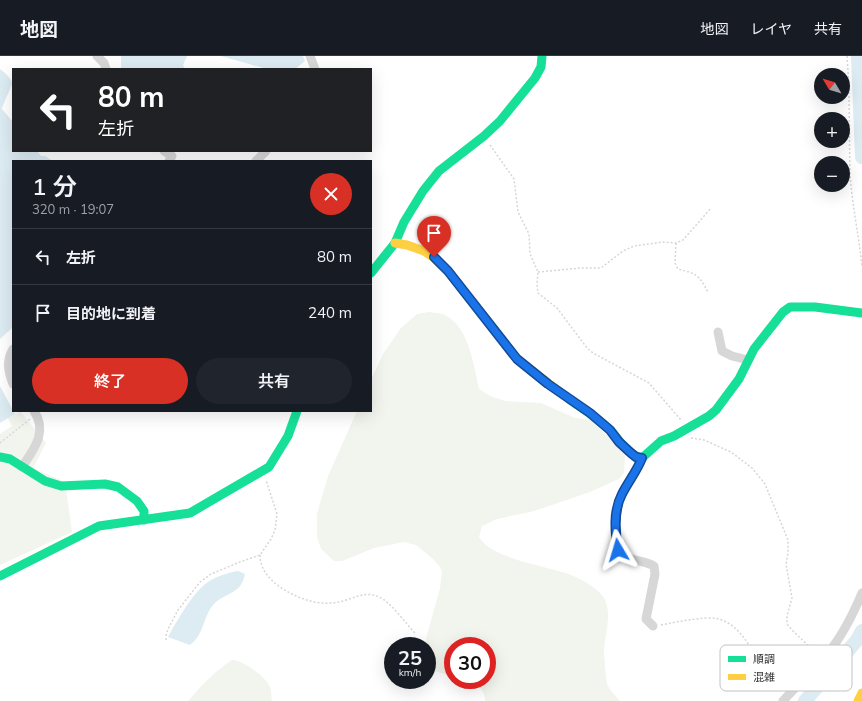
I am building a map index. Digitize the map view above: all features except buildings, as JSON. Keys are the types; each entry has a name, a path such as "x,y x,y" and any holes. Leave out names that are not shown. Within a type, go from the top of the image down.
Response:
{"street":[{"path":"97,56 104,63 106,68"},
{"path":"310,56 315,68"},
{"path":"372,272 395,243 404,222 423,191 439,171 484,136 500,121 535,78 541,68 542,56"},
{"path":"257,160 265,152"},
{"path":"395,243 407,245 424,251 434,257 448,271 517,359 548,384 590,413 610,430 619,442 631,453 636,457 642,458"},
{"path":"653,626 646,619 656,574 654,566 623,555 618,550 615,524 617,507 621,495 639,466 642,458 660,442 668,437 674,436 709,416 716,410 739,379 754,349 783,312 790,307 815,307 862,312"},
{"path":"718,332 722,351 732,356 748,360"},
{"path":"12,351 8,366 12,380"},
{"path":"22,467 36,445 38,438 39,424 35,412"},
{"path":"0,576 100,526 190,513 269,467 288,436 297,412"},
{"path":"0,457 10,459 45,481 61,486 105,484 118,488 137,501 144,511 144,520"},
{"path":"833,645 846,628 862,593"},
{"path":"858,701 862,693"}],"path":[{"path":"847,56 850,117 850,173 862,267"},
{"path":"484,136 514,179 518,212 529,234 530,254 538,272 538,293 557,308 587,348 593,353 650,383 687,428"},
{"path":"538,272 581,268 601,268 623,251 634,246 658,242 676,243 683,240 711,208"},
{"path":"676,243 676,263 678,270 700,278 708,292"},
{"path":"0,443 35,412"},
{"path":"689,438 704,440 731,452 752,468 765,484 788,540 786,564 792,598 787,616 788,624 792,630 808,645"},
{"path":"166,640 168,629 178,610 200,582 211,574 260,555 271,539 275,530 277,514 268,483 261,472"},
{"path":"260,555 262,566 268,577 294,596 321,603 346,600 359,595 379,597 391,605 415,633"},
{"path":"653,626 707,618 719,619 730,624 749,645"}],"shaded area":[{"path":"121,56 187,56 183,65 184,68 121,68"},
{"path":"221,56 303,56 305,61 296,68 263,68"},
{"path":"0,69 9,77 12,83 2,109 12,121 12,152 38,152 41,156 45,156 51,160 12,160 12,328 0,339"},
{"path":"429,312 447,316 461,330 465,339 472,359 479,389 490,396 505,401 541,403 575,418 591,420 625,453 624,473 619,479 590,492 534,511 497,519 482,526 479,537 485,545 495,551 518,560 579,578 599,592 607,604 608,612 604,650 607,684 620,701 485,701 484,693 481,689 496,689 496,637 444,637 444,674 436,672 436,637 426,637 440,588 442,572 440,567 433,559 416,545 404,542 374,548 342,561 334,561 321,549 317,537 317,514 328,476 357,412 372,412 372,378 383,354 401,328 417,314"},
{"path":"0,386 12,408 12,412 15,414 0,423"},
{"path":"21,412 46,443 33,468 65,482 72,532 0,565 0,434 12,426 8,418"},
{"path":"238,571 245,574 240,586 213,605 195,641 190,645 168,637 186,607 202,587 211,580"},
{"path":"232,660 253,669 263,677 270,687 272,701 188,701 208,679"}],"waterway":[{"path":"858,56 862,157"},
{"path":"852,646 862,631"},
{"path":"805,701 814,691"}],"traffic: fast":[{"path":"372,272 395,243 404,222 423,191 439,171 484,136 500,121 535,78 541,67 542,56"},
{"path":"569,399 605,426 632,454 642,458 661,441 674,436 709,416 716,410 739,379 754,349 783,312 790,307 815,307 862,313"},
{"path":"0,576 99,526 190,513 269,467 288,436 297,412"},
{"path":"0,457 10,459 45,481 61,486 105,484 118,487 137,501 144,511 144,520"}],"traffic: slow":[{"path":"395,243 407,245 424,251 433,257 448,271 517,359 569,399"},
{"path":"858,701 862,693"}],"route":[{"path":"434,257 448,271 517,359 548,384 590,413 610,430 619,442 631,453 636,457 642,458 639,466 621,495 617,507 615,524 618,550"}]}
